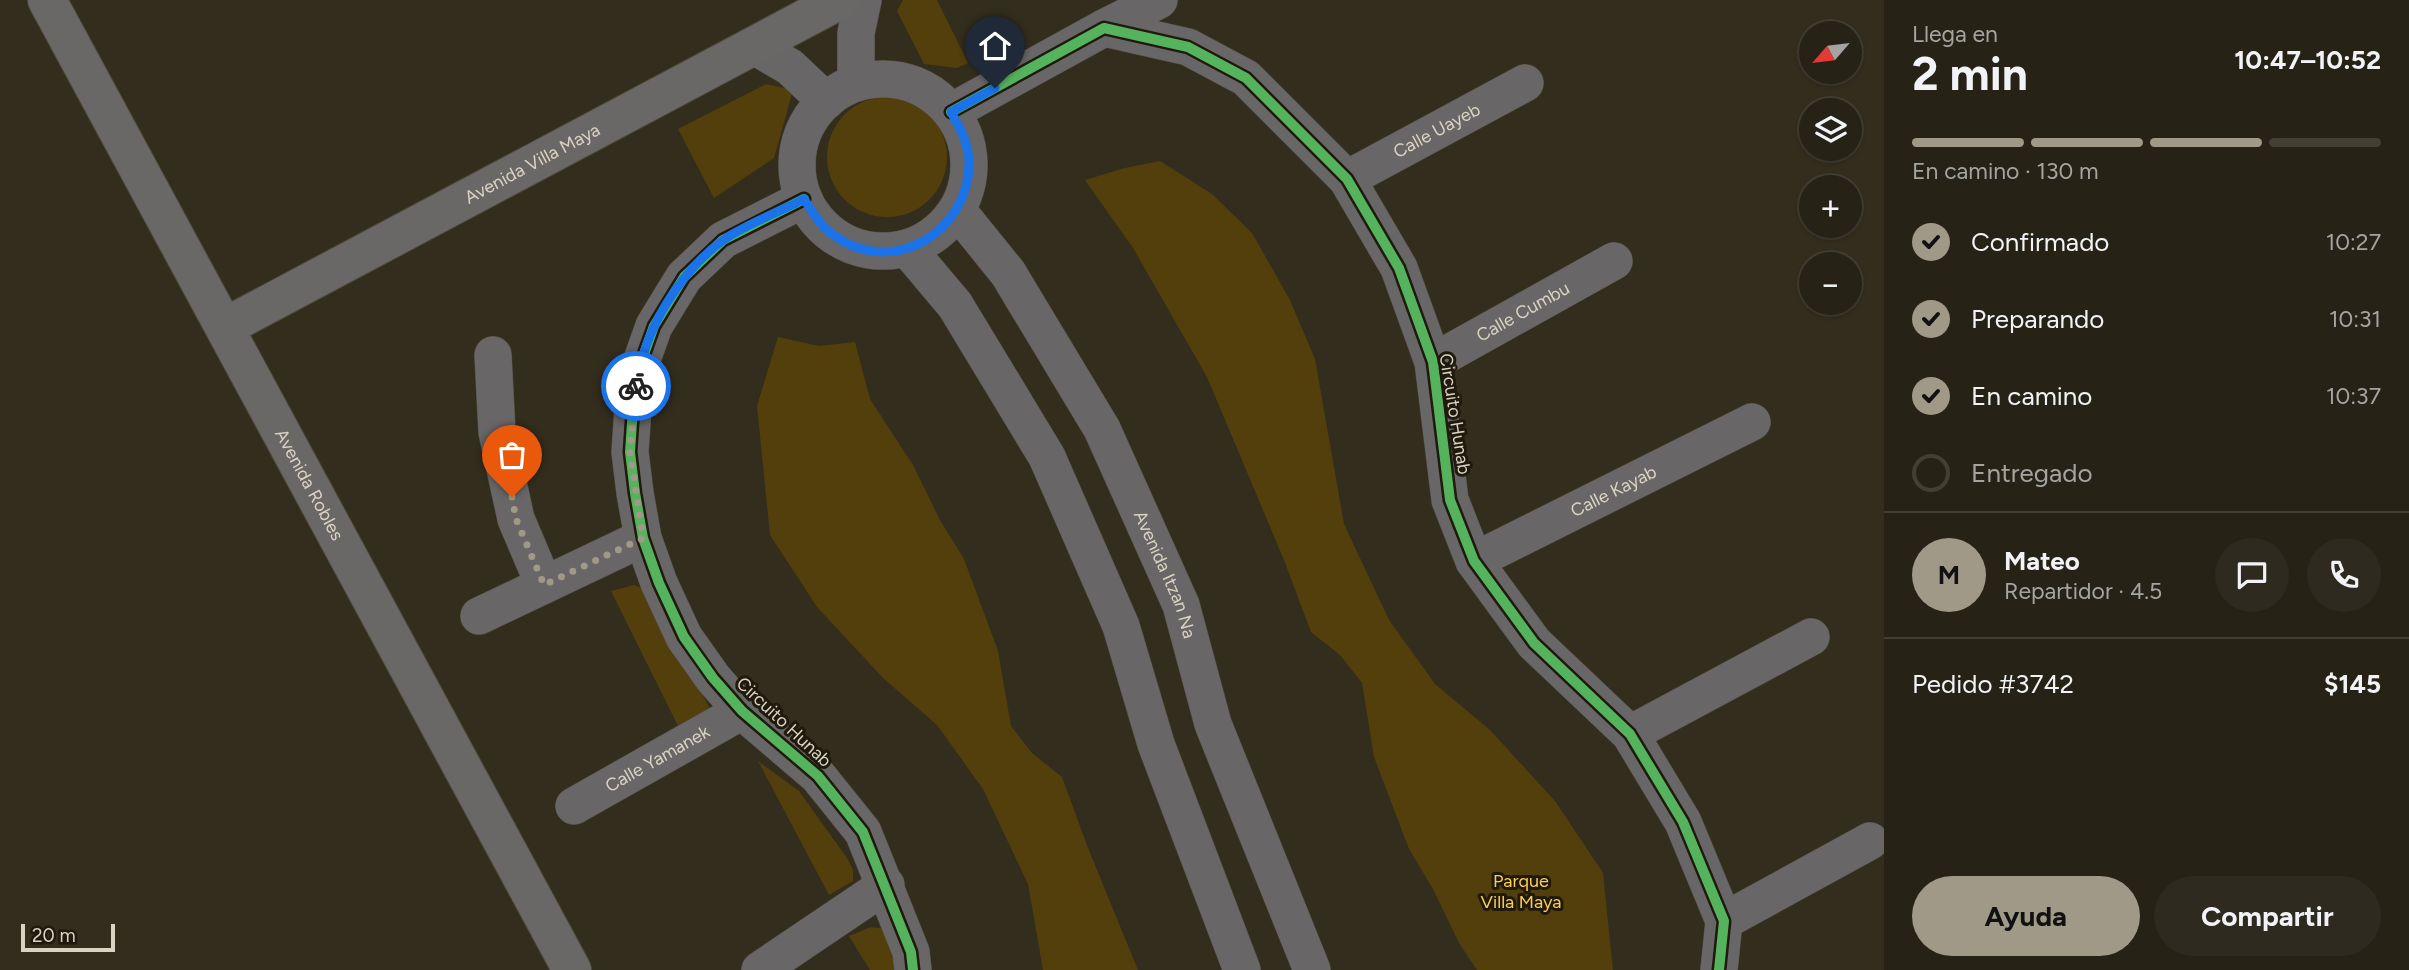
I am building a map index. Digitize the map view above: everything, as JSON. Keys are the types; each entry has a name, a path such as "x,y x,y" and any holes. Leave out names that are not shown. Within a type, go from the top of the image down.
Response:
{"main road":[{"name":"Avenida Robles","path":"47,0 572,970"},
{"name":"Avenida Villa Maya","path":"225,327 840,0"}],"street":[{"path":"841,92 863,0"},
{"path":"951,112 1159,0"},
{"name":"Circuito Hunab","path":"1104,28 1188,47 1246,78 1347,179 1399,268 1433,362 1450,500 1474,561 1534,643 1630,734 1682,822 1724,921 1719,970"},
{"path":"754,46 841,92"},
{"path":"882,78 908,82 932,94 951,112 964,135 969,160 967,186 957,210 927,240 906,248 883,252 858,248 836,237 818,221 804,199 798,174 799,147 809,122 841,92 882,78"},
{"name":"Calle Uayeb","path":"1347,179 1525,83"},
{"name":"Circuito Hunab","path":"804,199 723,240 684,277 654,326 638,371 630,452 643,538 659,583 684,637 713,678 742,711 818,776 863,832 886,885 911,953 914,970"},
{"name":"Avenida Itzan Na","path":"957,210 1008,274 1102,429 1181,605 1213,724 1312,970"},
{"path":"906,248 955,305 1047,457 1121,626 1156,744 1242,970"},
{"name":"Calle Cumbu","path":"1433,362 1614,261"},
{"path":"492,355 497,432 516,519 544,585"},
{"name":"Calle Kayab","path":"1474,561 1752,422"},
{"path":"479,616 643,538"},
{"path":"1630,734 1811,637"},
{"name":"Calle Yamanek","path":"574,806 742,711"},
{"path":"1156,744 1213,724"},
{"path":"1724,921 1870,841"},
{"path":"760,970 886,885"}],"green space":[{"path":"903,0 937,0 968,63 957,68 924,64 897,11"},
{"path":"766,84 793,90 774,158 714,198 678,129"},
{"path":"887,97 910,102 929,115 942,134 947,157 942,180 929,199 910,212 887,217 864,212 845,199 832,180 827,157 832,134 845,115 864,102"},
{"name":"Parque Villa Maya","path":"1160,161 1212,194 1252,233 1290,300 1315,359 1344,524 1389,620 1435,684 1490,730 1555,801 1603,873 1613,970 1477,970 1459,943 1433,889 1409,849 1374,757 1362,683 1340,655 1311,632 1284,560 1207,377 1133,248 1085,180"},
{"path":"778,337 819,346 855,342 870,399 913,465 940,520 964,559 998,651 1011,726 1032,753 1062,777 1138,970 1043,970 1028,884 983,789 937,725 883,678 817,607 770,535 757,406"},
{"path":"634,585 645,589 714,716 682,734 611,591"},
{"path":"758,761 799,791 847,858 853,870 853,881 829,895"},
{"path":"871,927 891,930 902,970 870,970 849,936"}],"cycle path":[{"path":"951,112 1104,28 1188,47 1246,78 1347,179 1399,268 1433,362 1450,500 1474,561 1534,643 1630,734 1683,822 1724,921 1719,970"},
{"path":"804,199 723,240 684,277 654,326 638,371 633,408 630,452 635,493 643,538 659,583 684,637 713,678 742,711 818,776 863,832 911,952 913,970"}],"way so far":[{"path":"512,497 516,519 544,585 643,538 630,452 636,386"}],"route":[{"path":"636,386 638,371 654,326 684,277 723,240 804,199 818,221 836,237 858,248 883,252 906,248 927,240 944,227 957,210 967,186 969,160 964,135 951,112 995,88"}]}
